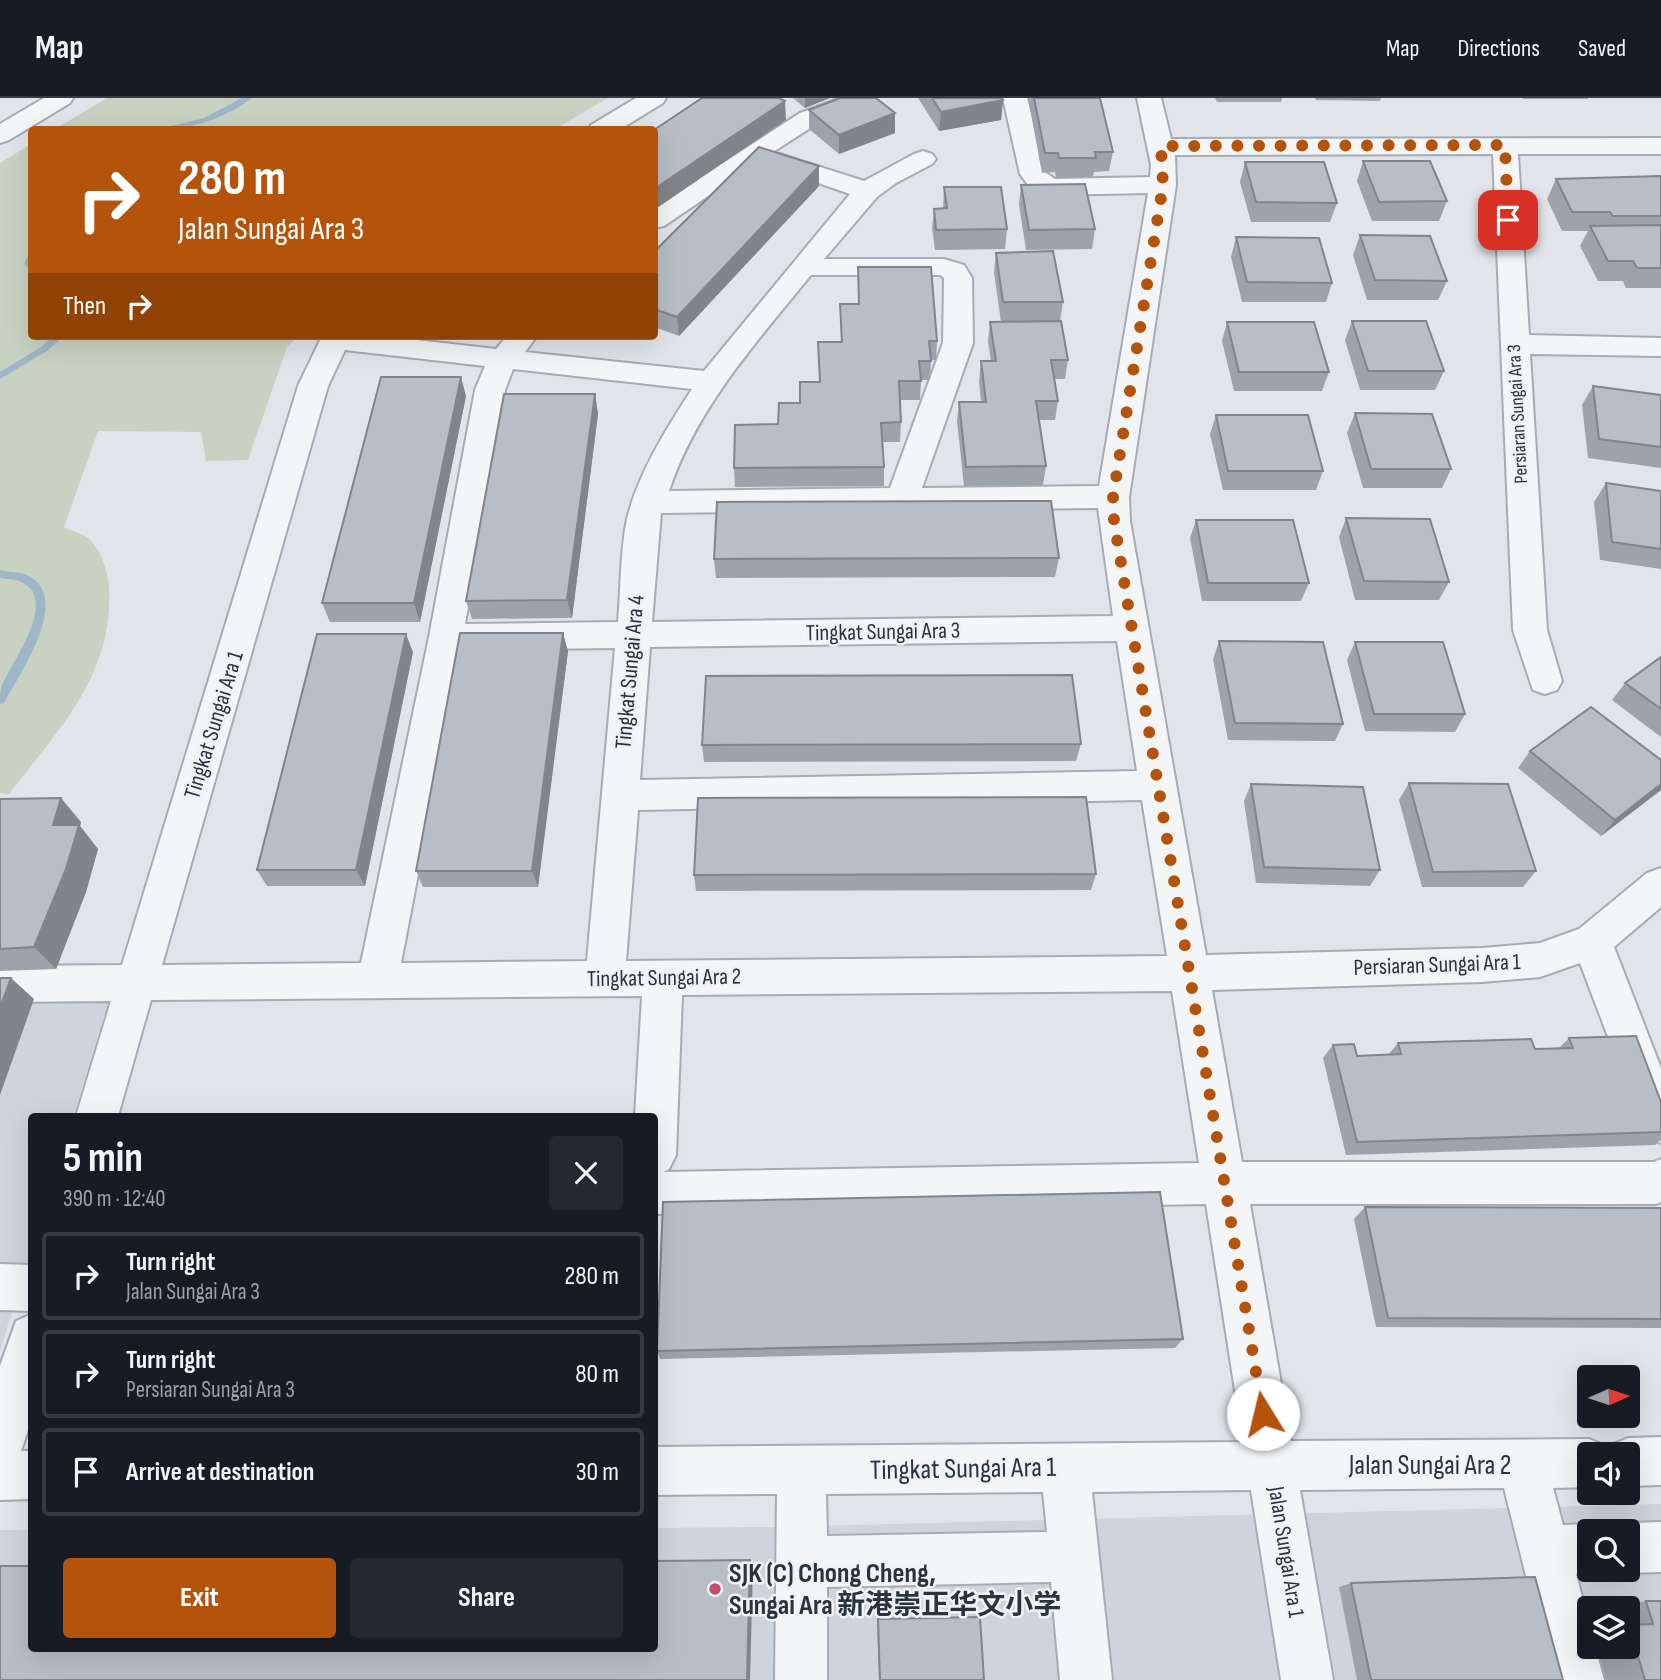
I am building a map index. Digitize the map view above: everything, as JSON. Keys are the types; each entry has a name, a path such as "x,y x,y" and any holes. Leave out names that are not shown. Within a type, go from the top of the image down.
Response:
{"street":[{"path":"0,135 61,98"},
{"path":"607,126 654,98"},
{"path":"658,217 809,118 864,98"},
{"path":"1015,98 1033,174 1040,183 1054,187 1163,185"},
{"name":"Jalan Sungai Ara 1","path":"1149,98 1161,146 1163,185 1113,497 1114,521 1307,1680"},
{"path":"786,105 809,118"},
{"name":"Persiaran Sungai Ara 3","path":"1505,145 1530,630 1545,681"},
{"path":"1161,146 1661,146"},
{"path":"753,153 867,191"},
{"name":"Tingkat Sungai Ara 4","path":"604,978 643,520 648,502 677,442 712,382 804,267 867,191 889,176 923,159"},
{"path":"804,267 944,267 954,271 958,278 958,343 902,499"},
{"name":"Tingkat Sungai Ara 1","path":"98,1113 313,386 334,340"},
{"path":"375,340 513,347 712,382"},
{"path":"1514,344 1661,347"},
{"path":"378,980 446,637 490,390 513,347"},
{"path":"648,502 1113,497"},
{"name":"Tingkat Sungai Ara 3","path":"446,637 1131,628"},
{"path":"620,795 1157,785"},
{"name":"Persiaran Sungai Ara 1","path":"1190,973 1482,965 1540,960 1592,942 1661,884"},
{"path":"1592,942 1661,1123"},
{"name":"Tingkat Sungai Ara 2","path":"0,984 1190,973"},
{"path":"656,1113 663,978"},
{"path":"658,1193 1226,1183 1656,1183 1661,1180"},
{"path":"0,1287 28,1288"},
{"path":"0,1444 28,1350"},
{"path":"1640,1462 1661,1461"},
{"name":"Jalan Sungai Ara 2","path":"1272,1465 1577,1463"},
{"name":"Tingkat Sungai Ara 1","path":"658,1471 1272,1465"},
{"path":"1524,1465 1567,1549 1578,1680"},
{"path":"1065,1467 1086,1680"},
{"path":"801,1680 802,1471"},
{"path":"0,1476 28,1475"},
{"path":"1640,1548 1661,1548"},
{"path":"801,1562 1074,1556"}],"shaded area":[{"path":"119,968 74,1113 28,1113 28,1260 0,1351 0,971"},
{"path":"1661,1504 1661,1680 0,1680 0,1530 28,1530 28,1652 658,1652 658,1528"}],"green space":[{"path":"107,98 608,98 560,126 60,126"},
{"path":"28,146 28,340 294,340 287,347 248,460 206,461 201,432 98,431 64,527 88,538 97,548 105,568 109,587 103,647 80,699 9,794 0,793 0,163"}],"building":[{"path":"702,98 779,98 785,101 658,186 658,127"},
{"path":"840,98 876,98 895,113 839,135 809,110"},
{"path":"932,98 1002,98 1003,100 941,112"},
{"path":"1034,98 1100,98 1113,152 1095,152 1096,158 1059,158 1058,153 1045,153"},
{"path":"759,147 819,166 677,317 658,310 658,248"},
{"path":"1363,161 1430,161 1447,201 1379,202"},
{"path":"1245,162 1324,162 1337,203 1256,202"},
{"path":"1661,176 1661,216 1613,216 1610,212 1572,212 1556,179"},
{"path":"1085,184 1095,229 1029,230 1021,185"},
{"path":"944,187 1001,187 1007,229 936,230 934,209 947,208"},
{"path":"1661,225 1661,268 1637,268 1633,261 1608,261 1590,226"},
{"path":"1360,235 1430,236 1447,281 1375,280"},
{"path":"1236,237 1319,238 1332,283 1247,282"},
{"path":"1053,251 1063,302 1003,302 996,253"},
{"path":"858,267 931,267 937,341 929,341 931,361 919,361 921,381 899,381 901,422 881,423 884,467 734,468 735,425 778,424 779,403 800,403 800,382 820,382 818,342 842,342 840,304 859,304"},
{"path":"1061,321 1068,360 1051,360 1058,401 1036,401 1046,466 966,467 959,402 986,402 981,361 996,361 990,322"},
{"path":"1352,321 1426,321 1444,371 1368,371"},
{"path":"1227,322 1314,322 1329,372 1239,372"},
{"path":"381,377 461,377 414,603 322,603"},
{"path":"1593,386 1661,395 1661,447 1599,439"},
{"path":"504,394 595,394 567,600 466,601"},
{"path":"1355,413 1432,414 1451,469 1371,469"},
{"path":"1216,415 1308,415 1323,471 1228,471"},
{"path":"1606,483 1661,491 1661,549 1612,542"},
{"path":"1051,501 1059,558 714,559 717,502"},
{"path":"1346,518 1430,519 1449,582 1364,581"},
{"path":"1196,520 1293,520 1309,583 1208,583"},
{"path":"460,633 563,633 532,871 416,871"},
{"path":"317,634 406,634 356,870 257,870"},
{"path":"1219,641 1323,642 1343,724 1235,723"},
{"path":"1355,642 1443,642 1465,714 1374,714"},
{"path":"1661,657 1661,709 1625,683"},
{"path":"1072,675 1081,744 702,745 706,676"},
{"path":"1591,707 1661,760 1661,784 1615,820 1530,751"},
{"path":"1409,783 1508,784 1536,871 1433,872"},
{"path":"1251,784 1363,787 1380,870 1264,867"},
{"path":"1086,797 1096,874 694,875 698,798"},
{"path":"61,798 53,825 79,825 66,869 34,947 0,949 0,799"},
{"path":"0,978 11,978 0,1008"},
{"path":"1636,1036 1661,1102 1661,1132 1357,1142 1333,1045 1354,1044 1357,1056 1401,1054 1398,1043 1531,1039 1535,1049 1573,1048 1569,1038"},
{"path":"1160,1192 1183,1339 658,1351 663,1202"},
{"path":"1365,1207 1661,1208 1661,1319 1388,1318"},
{"name":"SJK (C) Chong Cheng, Sungai Ara 新港崇正华文小学","path":"750,1560 747,1680 0,1680 0,1566 28,1566 28,1652 658,1652 658,1561"},
{"path":"1535,1577 1563,1680 1371,1680 1351,1583"},
{"path":"1646,1601 1661,1601 1661,1680 1645,1680 1639,1659 1640,1625 1653,1624"},
{"path":"980,1617 984,1680 880,1680 878,1619"}],"waterway":[{"path":"177,126 206,120 248,98"},
{"path":"0,376 54,340"},
{"path":"0,574 25,578 38,589 41,605 38,624 30,644 0,700"}],"place":[{"name":"SJK (C) Chong Cheng, Sungai Ara 新港崇正华文小学","path":"715,1589"}],"route":[{"path":"1263,1414 1114,521 1113,497 1163,185 1161,146 1505,145 1508,220"}]}
